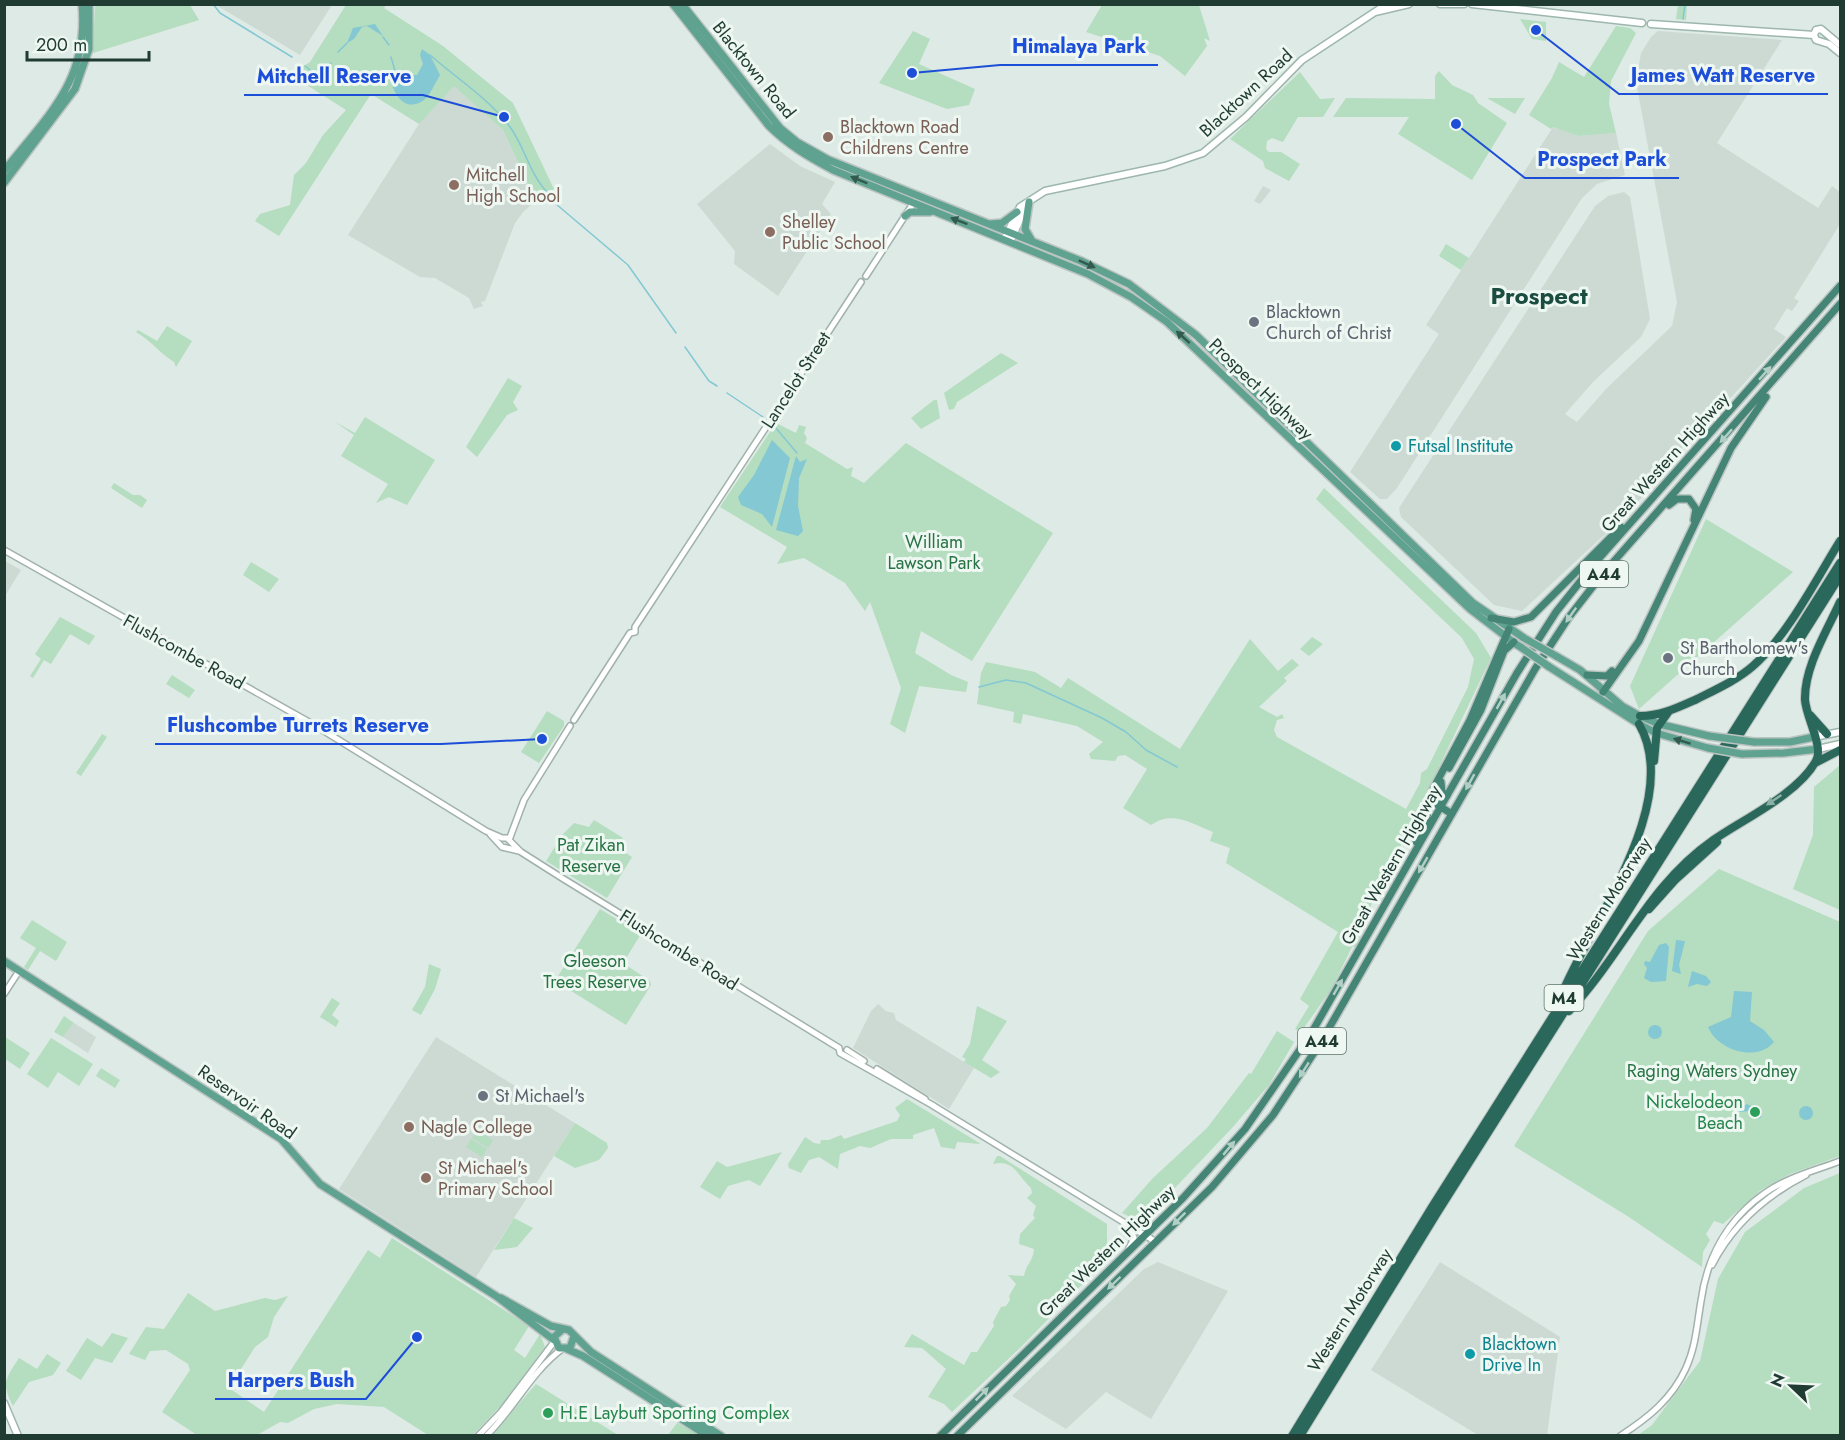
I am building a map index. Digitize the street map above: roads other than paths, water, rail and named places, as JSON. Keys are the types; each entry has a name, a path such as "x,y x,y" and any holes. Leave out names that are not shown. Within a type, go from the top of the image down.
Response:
{"highway":[{"name":"Great Western Highway","path":"940,1436 1217,1163 1272,1093 1312,1032 1517,673 1551,619 1595,563 1840,286"},
{"name":"Great Western Highway","path":"957,1436 1156,1242 1244,1151 1296,1082 1554,639 1584,596 1793,361 1840,304"},
{"path":"1603,692 1642,635 1740,431 1793,361"},
{"path":"1675,474 1677,481 1687,479"},
{"path":"1491,618 1514,622 1536,613 1656,494"},
{"path":"1587,675 1607,676 1634,645 1694,519 1695,505 1689,499 1677,499 1637,536"},
{"path":"1777,640 1779,629 1840,535"},
{"path":"1653,766 1639,720 1669,711 1732,681 1761,659 1777,640 1840,541"},
{"name":"Western Motorway","path":"1292,1436 1556,1012 1840,563"},
{"name":"Western Motorway","path":"1300,1436 1557,1023 1840,576"},
{"path":"1815,764 1818,748 1805,698 1808,681 1821,644 1840,602"},
{"path":"1396,885 1426,821 1429,801 1480,699 1507,632"},
{"path":"1439,810 1435,794 1481,710 1504,651 1516,644"},
{"path":"1556,1012 1571,972 1626,866 1649,797 1656,733 1659,724 1669,711"},
{"path":"1808,711 1827,734"},
{"path":"1557,1023 1583,996 1669,878 1700,850 1781,796 1815,764 1840,750"},
{"path":"1441,782 1442,792 1448,796"},
{"path":"1429,801 1451,817"}],"main road":[{"path":"4,171 72,80 83,40 82,4"},
{"path":"4,183 75,89 89,49 89,4"},
{"name":"Prospect Highway","path":"673,4 769,126 784,141 833,170 936,212 1009,237 1131,297 1167,322 1470,609 1507,632 1524,638 1587,675 1603,692 1656,733 1708,748 1742,754 1784,753 1840,744"},
{"name":"Blacktown Road","path":"682,4 790,138 829,160 987,224 1009,237 1017,213 1045,191 1172,164 1203,153 1246,117 1302,60 1387,4"},
{"name":"Blacktown Road","path":"1375,12 1409,4"},
{"path":"1440,4 1464,4"},
{"path":"1472,4 1642,22 1648,19 1652,24 1814,35"},
{"path":"1814,35 1819,29 1824,38 1839,49"},
{"path":"1814,35 1816,40 1824,38"},
{"path":"1009,237 1027,203"},
{"path":"1027,203 1025,229 1032,242"},
{"path":"905,216 914,212 936,212"},
{"path":"987,224 1002,223 1017,213"},
{"name":"Prospect Highway","path":"1009,237 1032,242 1129,284 1186,326 1449,581 1507,632 1516,644 1548,666 1639,720 1709,736 1754,742 1790,742 1840,732"},
{"name":"Reservoir Road","path":"4,962 281,1139 320,1184 496,1296 551,1326 563,1329"},
{"name":"Reservoir Road","path":"496,1296 554,1341"},
{"path":"708,1436 583,1356 564,1349 554,1341 556,1334 563,1329 569,1330 591,1352 721,1436"},
{"path":"564,1349 572,1346 574,1336"},
{"path":"4,1403 18,1436"}],"street":[{"path":"905,216 918,195"},
{"name":"Lancelot Street","path":"506,839 516,822 524,800 570,726 569,720 574,720 630,633 629,628 635,627 861,282 861,277 866,276 905,216"},
{"name":"Flushcombe Road","path":"4,550 316,726 486,831 506,839 520,852 839,1048 839,1052 846,1052 1129,1226"},
{"name":"Flushcombe Road","path":"486,831 502,846 520,852"},
{"path":"502,846 506,839"},
{"path":"4,994 19,971"},
{"path":"1620,1436 1654,1412 1682,1377 1695,1343 1709,1263 1719,1244 1747,1208 1780,1184 1840,1161"},
{"path":"1129,1226 1156,1242"},
{"path":"1127,1252 1134,1238 1129,1226"},
{"path":"478,1436 506,1405 554,1341"},
{"path":"486,1436 507,1413 542,1365 564,1349"}],"water":[{"path":"375,24 383,36 367,26 362,27 354,39 347,43 353,28"},
{"path":"422,49 430,55 440,75 424,100 418,104 406,104 398,97 391,80 396,74 417,75 423,64 420,55"},
{"path":"772,440 790,458 772,527 762,514 741,505 738,497 754,475"},
{"path":"796,456 800,462 807,459 799,478 798,506 803,531 798,536 776,530"},
{"path":"1676,940 1685,941 1679,965 1681,974 1672,971"},
{"path":"1666,943 1669,947 1666,981 1651,982 1644,978 1647,968 1645,961 1650,962 1659,945"},
{"path":"1692,971 1706,976 1711,982 1707,986 1697,984 1688,987"},
{"path":"1734,991 1752,992 1750,1021 1764,1030 1774,1042 1767,1048 1758,1052 1738,1051 1720,1042 1708,1027 1731,1017"},
{"path":"1655,1025 1660,1027 1662,1032 1660,1037 1655,1039 1650,1037 1648,1032 1650,1027"},
{"name":"Nickelodeon Beach","path":"1747,1104 1760,1111 1761,1118 1755,1119 1749,1111 1740,1112 1740,1108"},
{"path":"1806,1106 1811,1108 1813,1113 1811,1118 1806,1120 1801,1118 1799,1113 1801,1108"}],"waterway":[{"path":"213,4 220,13 292,57"},
{"path":"1683,19 1685,4"},
{"path":"383,37 389,45"},
{"path":"338,52 347,43"},
{"path":"430,55 480,95 507,123 518,139 535,176 547,192"},
{"path":"391,57 396,74"},
{"path":"305,66 314,73 320,72 331,63"},
{"path":"556,204 628,265 676,333"},
{"path":"685,347 709,381 717,386"},
{"path":"727,393 763,417"},
{"path":"775,427 797,453"},
{"path":"979,687 1006,680 1026,683 1102,718 1126,732 1146,750 1177,767"}],"place":[{"name":"James Watt Reserve","path":"1536,30"},
{"name":"Himalaya Park","path":"912,73"},
{"name":"Mitchell Reserve","path":"504,117"},
{"name":"Prospect Park","path":"1456,124"},
{"name":"Blacktown Road Childrens Centre","path":"828,137"},
{"name":"Mitchell High School","path":"454,185"},
{"name":"Shelley Public School","path":"770,232"},
{"name":"Blacktown Church of Christ","path":"1254,322"},
{"name":"Futsal Institute","path":"1396,446"},
{"name":"St Bartholomew's Church","path":"1668,658"},
{"name":"Flushcombe Turrets Reserve","path":"542,739"},
{"name":"St Michael's","path":"483,1096"},
{"name":"Nickelodeon Beach","path":"1755,1112"},
{"name":"Nagle College","path":"409,1127"},
{"name":"St Michael's Primary School","path":"426,1178"},
{"name":"Harpers Bush","path":"417,1337"},
{"name":"Blacktown Drive In","path":"1470,1354"},
{"name":"H.E Laybutt Sporting Complex","path":"548,1413"}],"district":[{"name":"Prospect","path":"1539,296"}],"park label":[{"name":"William Lawson Park","path":"934,552"},
{"name":"Pat Zikan Reserve","path":"591,855"},
{"name":"Gleeson Trees Reserve","path":"595,971"},
{"name":"Raging Waters Sydney","path":"1712,1071"}]}
